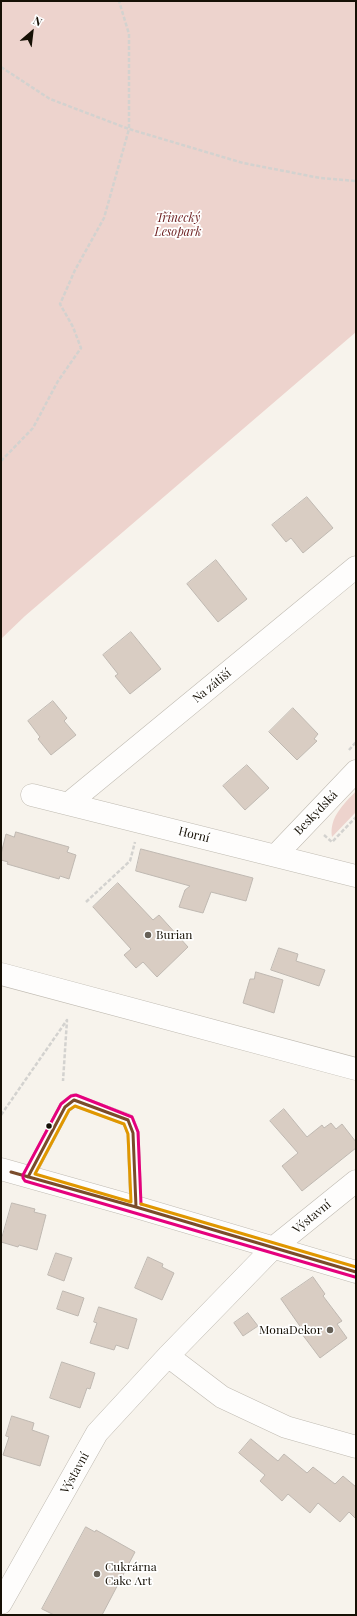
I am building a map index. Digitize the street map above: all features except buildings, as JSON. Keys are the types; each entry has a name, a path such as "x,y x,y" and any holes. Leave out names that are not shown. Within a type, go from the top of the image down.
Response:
{"street":[{"name":"Na zátiší","path":"68,804 356,567"},
{"name":"Beskydská","path":"276,855 356,771"},
{"name":"Horní","path":"32,795 356,876"},
{"path":"1,974 356,1069"},
{"path":"1,1169 356,1272"},
{"name":"Výstavní","path":"1,1603 97,1433 168,1356 273,1248 356,1182"},
{"path":"168,1356 222,1397 286,1427 356,1447"}],"lane":[{"path":"28,1177 65,1107 74,1100 128,1120 133,1133 136,1207"}],"path":[{"path":"1,461 33,428 58,381 82,348 73,327 60,304 75,270 104,218 129,129 129,34 119,1"},
{"path":"1,67 50,99 129,129 243,163 320,178 356,181"},
{"path":"332,842 356,817"},
{"path":"86,902 130,861 141,822"},
{"path":"1,1115 67,1020 63,1081"}],"green space":[{"name":"Třinecký Lesopark","path":"1,1 356,1 356,332 25,616 1,639"},
{"path":"356,791 356,812 332,837 333,823 338,811"}],"transit line":[{"path":"141,1204 138,1132 132,1117 76,1095 71,1096 61,1104 23,1175 25,1181 355,1277"},
{"path":"28,1177 65,1107 74,1100 128,1120 133,1133 136,1207"},
{"path":"75,1106 124,1124 128,1134 131,1202 35,1174 69,1110 75,1106"},
{"path":"11,1172 356,1272"},
{"path":"141,1204 356,1267"}],"place":[{"name":"Burian","path":"148,935"},
{"name":"MonaDekor","path":"330,1330"},
{"name":"Cukrárna Cake Art","path":"97,1574"}]}
